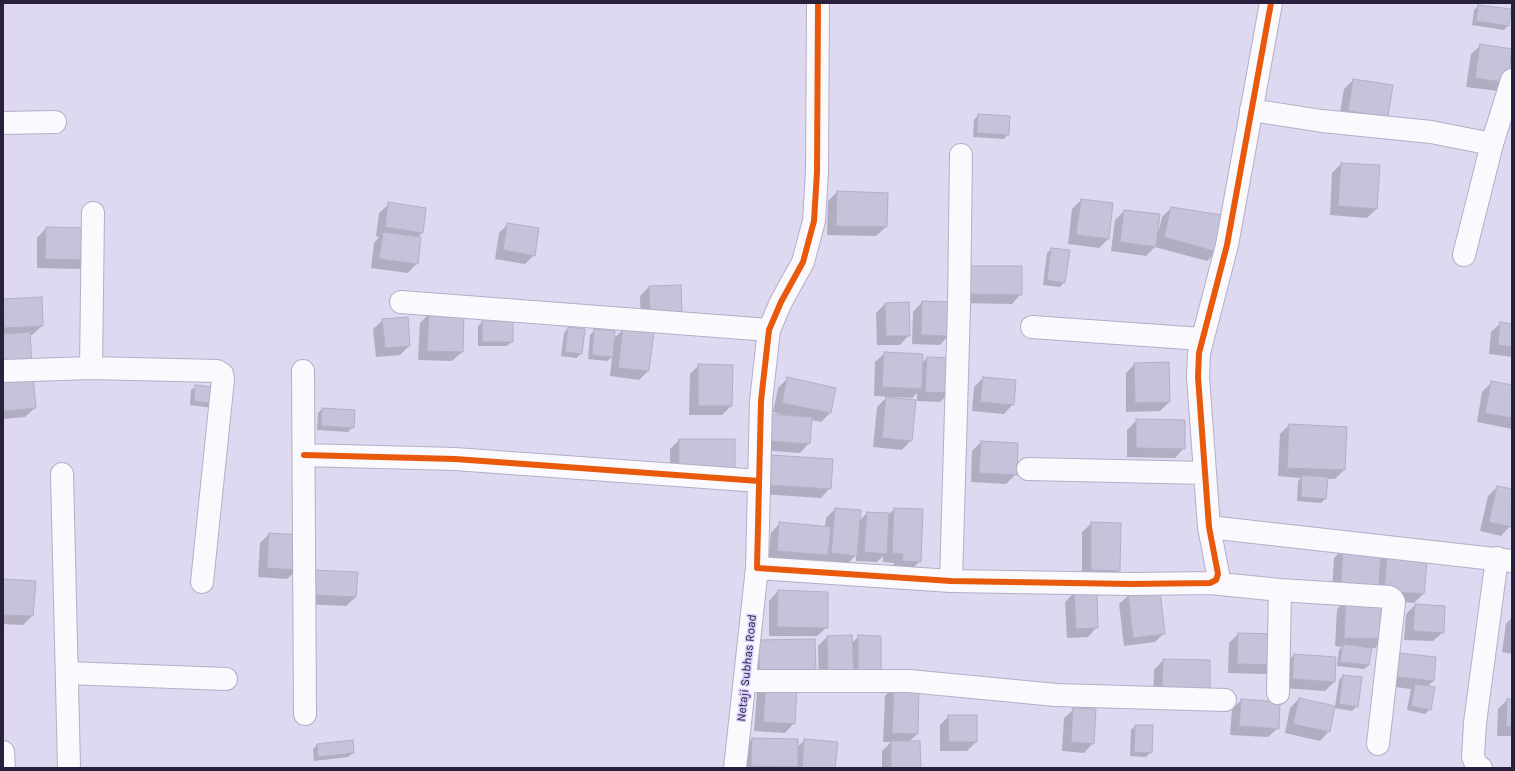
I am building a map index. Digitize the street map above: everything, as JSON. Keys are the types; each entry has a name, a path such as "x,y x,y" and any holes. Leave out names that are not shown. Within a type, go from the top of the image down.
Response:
{"street":[{"name":"Netaji Subhas Road","path":"735,768 746,681 757,568 761,401 769,330 781,302 803,262 814,220 817,172 818,3"},
{"path":"1210,583 1216,580 1218,574 1209,527 1198,377 1199,353 1227,245 1250,110 1271,3"},
{"path":"1464,255 1492,144 1512,80"},
{"path":"1250,110 1322,121 1431,132 1492,144"},
{"path":"3,123 55,122"},
{"path":"951,581 959,307 961,155"},
{"path":"92,368 93,213"},
{"path":"401,302 769,330"},
{"path":"1032,327 1202,338"},
{"path":"3,370 92,368 216,371 222,374 223,379 202,582"},
{"path":"303,371 305,714"},
{"path":"304,455 455,459 759,481"},
{"path":"1028,469 1205,473"},
{"path":"62,474 69,768"},
{"path":"1209,527 1508,557 1475,723 1473,758 1477,766 1481,768"},
{"path":"757,568 951,581 1131,584 1210,583 1280,590 1389,597 1394,602 1378,744"},
{"path":"1278,693 1280,590"},
{"path":"67,673 226,679"},
{"path":"746,681 909,681 1056,695 1225,700"},
{"path":"3,752 4,768"}],"building":[{"path":"1478,5 1511,9 1509,26 1476,21"},
{"path":"1480,44 1512,49 1508,83 1475,78"},
{"path":"1353,79 1393,85 1388,117 1348,111"},
{"path":"978,114 1010,116 1009,135 977,133"},
{"path":"1341,163 1380,165 1377,209 1338,206"},
{"path":"837,191 888,193 887,227 836,226"},
{"path":"1081,199 1113,203 1109,239 1076,235"},
{"path":"388,202 426,208 423,233 385,227"},
{"path":"1171,207 1222,215 1217,252 1164,237"},
{"path":"1124,210 1160,214 1156,247 1120,242"},
{"path":"507,223 539,228 535,256 503,250"},
{"path":"46,227 89,228 89,260 45,259"},
{"path":"383,232 421,237 418,264 379,259"},
{"path":"1051,248 1070,250 1065,283 1047,280"},
{"path":"968,266 1022,266 1022,295 968,294"},
{"path":"681,285 682,312 650,313 649,286"},
{"path":"42,297 43,326 4,328 3,299"},
{"path":"922,301 950,302 950,336 921,335"},
{"path":"909,302 910,336 886,336 885,303"},
{"path":"429,313 464,315 463,352 427,351"},
{"path":"408,317 410,346 385,348 382,319"},
{"path":"482,321 513,321 513,342 482,342"},
{"path":"1500,322 1512,324 1512,347 1498,345"},
{"path":"568,327 585,329 582,354 565,352"},
{"path":"623,328 654,332 649,371 618,368"},
{"path":"594,329 615,331 613,357 592,355"},
{"path":"30,332 32,365 3,367 3,334"},
{"path":"884,352 923,354 922,389 882,387"},
{"path":"927,357 952,358 950,393 925,392"},
{"path":"1169,362 1170,402 1135,403 1134,363"},
{"path":"698,364 733,365 732,406 698,406"},
{"path":"33,375 36,408 3,411 3,377"},
{"path":"787,377 836,388 831,413 782,403"},
{"path":"983,377 1016,380 1014,405 980,402"},
{"path":"1491,381 1512,385 1512,418 1485,413"},
{"path":"195,385 220,388 218,404 194,401"},
{"path":"886,397 916,400 912,441 882,438"},
{"path":"322,408 355,410 354,428 321,426"},
{"path":"770,414 812,417 810,444 768,441"},
{"path":"1136,419 1185,420 1185,449 1136,448"},
{"path":"1289,424 1347,427 1345,470 1287,468"},
{"path":"679,439 735,439 735,469 679,468"},
{"path":"981,441 1018,443 1017,475 979,473"},
{"path":"771,455 833,459 831,489 769,485"},
{"path":"1302,475 1328,477 1326,499 1301,497"},
{"path":"1497,486 1512,489 1511,527 1489,522"},
{"path":"835,508 861,510 857,556 831,553"},
{"path":"894,508 923,509 921,562 902,561 903,554 892,553"},
{"path":"867,512 889,513 887,554 864,552"},
{"path":"779,522 831,527 828,555 777,551"},
{"path":"1091,522 1121,523 1120,571 1091,570"},
{"path":"269,533 300,535 298,570 267,568"},
{"path":"1343,548 1381,551 1379,585 1341,583"},
{"path":"1388,548 1428,552 1424,594 1384,591"},
{"path":"311,570 358,572 356,597 311,595"},
{"path":"3,579 36,581 33,616 3,615"},
{"path":"778,590 828,592 828,628 777,627"},
{"path":"1097,591 1098,628 1076,629 1074,592"},
{"path":"1160,591 1165,634 1133,638 1128,594"},
{"path":"1346,599 1387,601 1385,639 1344,638"},
{"path":"1415,604 1445,606 1444,633 1413,631"},
{"path":"1238,633 1277,634 1276,665 1237,664"},
{"path":"852,635 854,676 828,676 827,636"},
{"path":"858,635 881,636 881,678 858,677"},
{"path":"815,639 816,672 760,674 758,640"},
{"path":"1343,644 1372,648 1369,665 1340,662"},
{"path":"1399,653 1436,657 1434,681 1397,677"},
{"path":"1294,654 1336,657 1335,682 1292,679"},
{"path":"1163,659 1210,660 1210,693 1162,692"},
{"path":"1343,675 1362,677 1358,707 1339,704"},
{"path":"766,683 797,685 795,724 763,722"},
{"path":"1415,684 1435,687 1431,710 1411,706"},
{"path":"894,686 919,687 918,734 892,733"},
{"path":"1299,698 1335,706 1330,732 1293,724"},
{"path":"1241,699 1280,702 1279,729 1239,726"},
{"path":"1507,699 1512,699 1512,727 1506,727"},
{"path":"1073,708 1096,709 1094,744 1071,742"},
{"path":"948,715 977,715 977,742 949,742"},
{"path":"1135,725 1153,725 1152,753 1134,752"},
{"path":"752,738 798,739 798,767 751,766"},
{"path":"804,739 838,742 835,768 802,768"},
{"path":"353,740 354,753 318,757 317,744"},
{"path":"891,741 920,741 921,768 891,768"}],"cycle path":[{"path":"818,3 817,172 814,221 803,262 781,302 769,330 761,401 757,568 951,581 1131,584 1210,583 1216,580 1218,574 1209,527 1198,377 1199,353 1227,245 1271,3"},
{"path":"304,455 455,459 759,481"}]}
